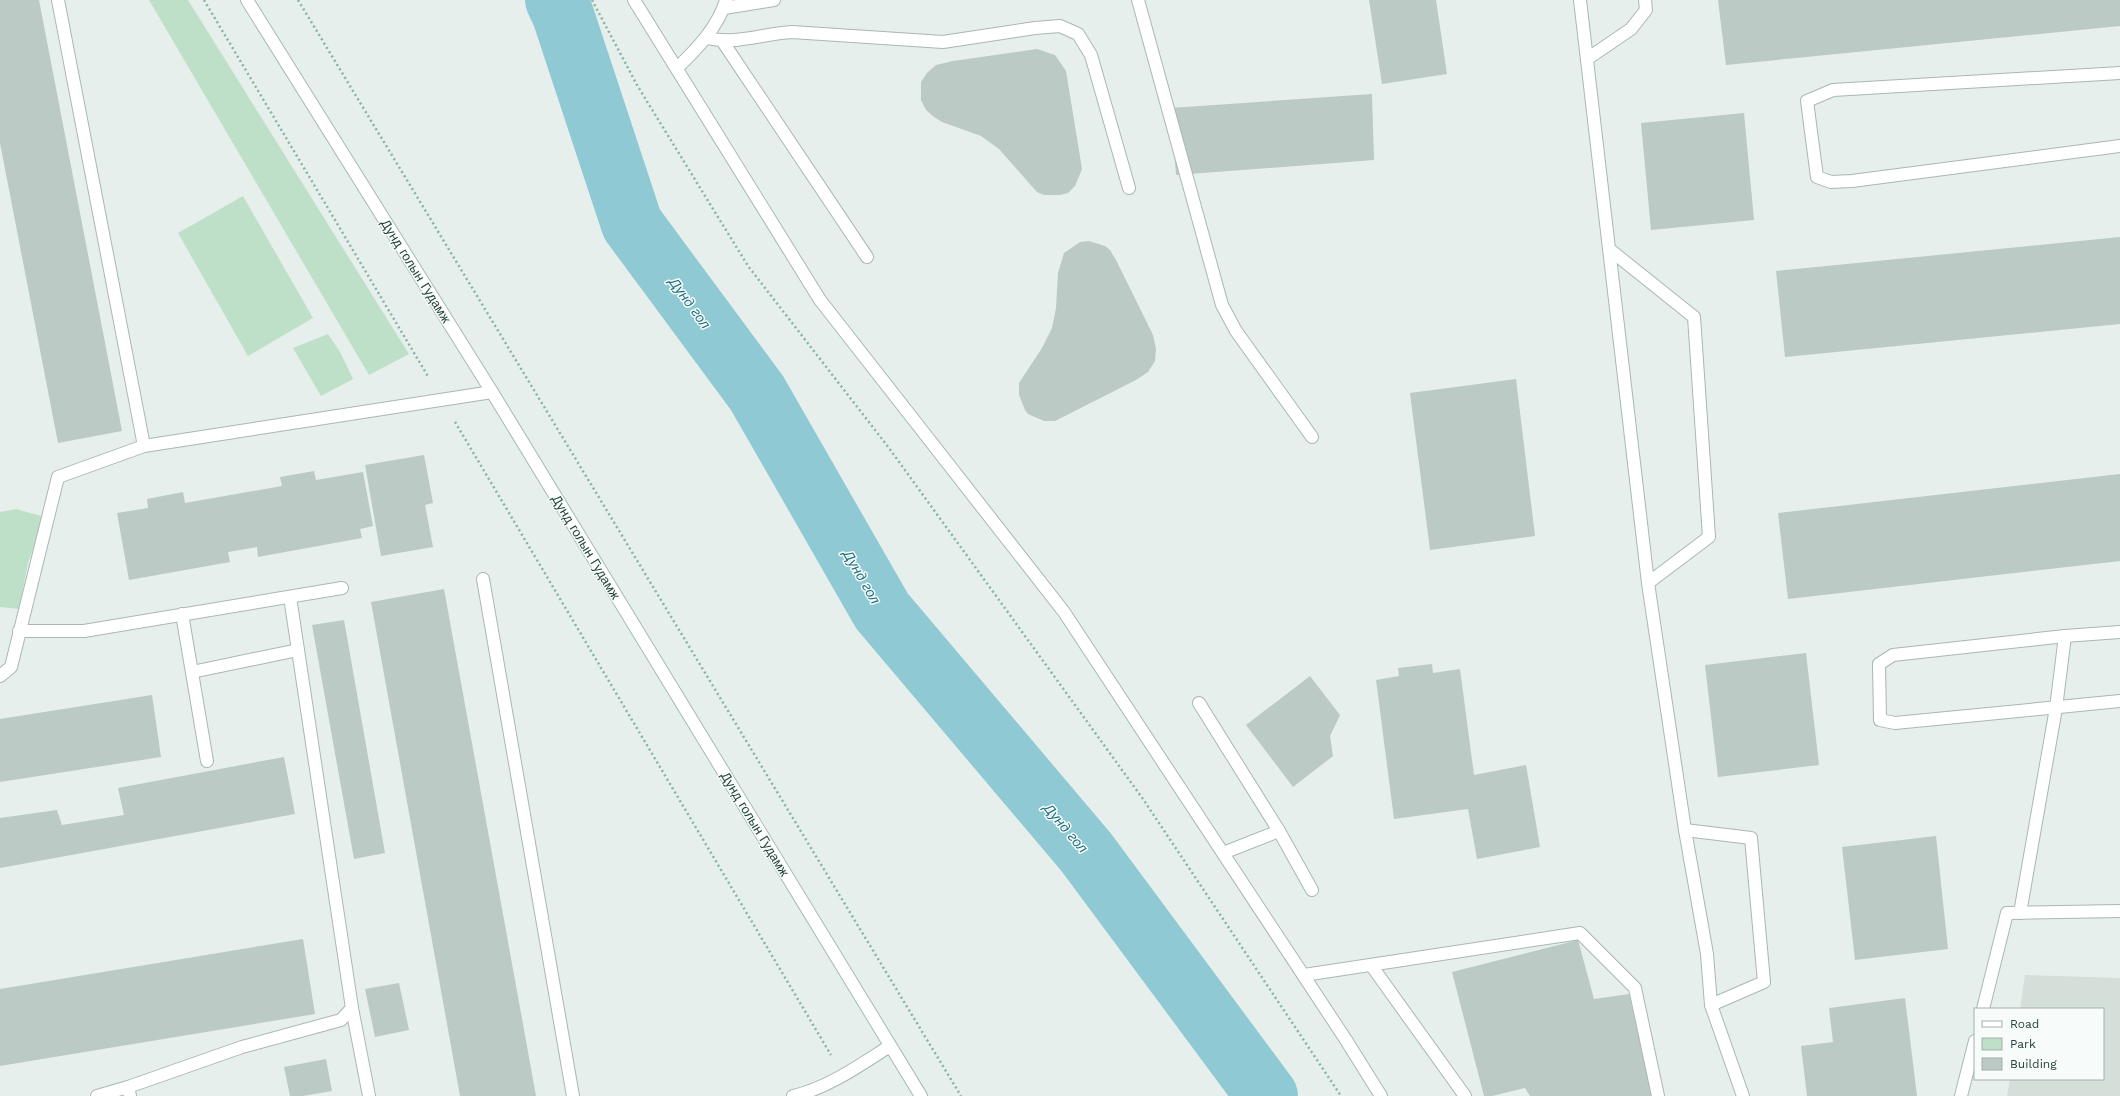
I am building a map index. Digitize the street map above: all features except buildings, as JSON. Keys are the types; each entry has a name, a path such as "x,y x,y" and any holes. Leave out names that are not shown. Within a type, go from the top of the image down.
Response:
{"street":[{"path":"58,0 144,446"},
{"name":"Дунд голын Гудамж","path":"247,0 492,392 921,1096"},
{"path":"634,0 820,300 1064,612 1304,975 1381,1096"},
{"path":"677,68 706,38 725,4 774,0"},
{"path":"1138,0 1222,305 1236,331 1312,437"},
{"path":"1580,0 1648,583 1685,830 1707,954 1711,1005 1743,1096"},
{"path":"1587,59 1631,29 1646,10 1645,0"},
{"path":"706,38 722,42 751,40 771,34 792,32 943,42 1035,28 1060,26 1078,34 1091,55 1129,188"},
{"path":"722,42 867,257"},
{"path":"2120,73 1833,90 1807,101 1817,177 1831,182 2120,146"},
{"path":"1609,249 1694,317 1709,537 1648,583"},
{"path":"0,676 11,667 58,477 144,446 492,392"},
{"path":"483,579 573,1096"},
{"path":"20,631 84,631 342,588"},
{"path":"290,597 352,1008 369,1096"},
{"path":"182,614 207,761"},
{"path":"2120,632 2065,636 1893,655 1880,664 1880,720 1895,723 2120,701"},
{"path":"2020,913 2056,708 2065,636"},
{"path":"192,672 298,650"},
{"path":"1199,703 1279,830 1312,890"},
{"path":"1223,853 1279,830"},
{"path":"1685,830 1751,838 1764,982 1711,1005"},
{"path":"1983,1008 2008,913 2120,911"},
{"path":"1304,975 1580,933 1636,988 1658,1096"},
{"path":"1371,965 1465,1096"},
{"path":"97,1096 129,1091 242,1047 341,1020 352,1008"},
{"path":"1961,1096 1974,1045"},
{"path":"792,1096 806,1095 843,1075 890,1046"}],"path":[{"path":"204,0 843,1075"},
{"path":"298,0 961,1096"},
{"path":"592,0 637,85 748,266 889,448 1143,799 1341,1096"}],"shaded area":[{"path":"2025,975 2120,978 2120,1096 2007,1096 2010,1080 2104,1080 2104,1008 2020,1008"}],"green space":[{"path":"149,0 188,0 409,354 369,375"},
{"path":"243,196 313,318 248,356 178,233"},
{"path":"328,334 340,352 353,379 321,396 293,348"},
{"path":"16,509 45,517 28,563 19,609 0,607 0,512"}],"waterway":[{"name":"Дунд гол","path":"556,0 563,15 632,224 757,393 882,611 1086,852 1267,1096"}]}
